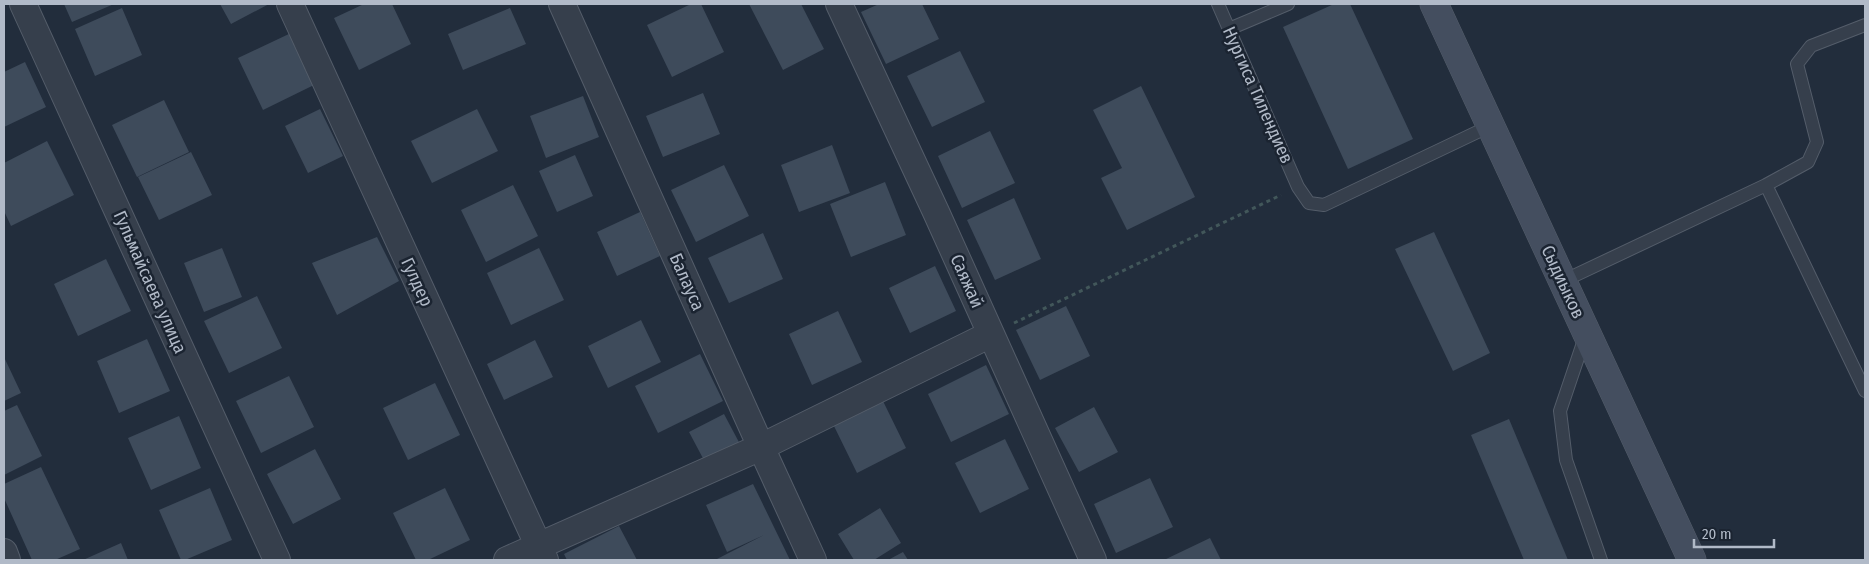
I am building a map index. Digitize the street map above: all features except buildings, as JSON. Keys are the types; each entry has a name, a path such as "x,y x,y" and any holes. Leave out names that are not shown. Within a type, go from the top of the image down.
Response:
{"street":[{"name":"Гульмайсаева улица","path":"23,4 277,560"},
{"name":"Гулдер","path":"290,4 542,553"},
{"name":"Балауса","path":"562,4 813,560"},
{"name":"Саяжай","path":"839,4 991,334 1092,560"},
{"name":"Сыдиыков","path":"1434,4 1692,560"},
{"path":"508,560 542,553 761,448 991,334"},
{"path":"4,552 7,560"}],"lane":[{"name":"Нургиса Тилендиев","path":"1218,4 1298,187"},
{"path":"1229,29 1288,4"},
{"path":"1563,281 1766,185 1808,162 1817,142 1797,64 1811,46 1865,25"},
{"path":"1298,187 1309,203 1324,205 1490,126"},
{"path":"1766,185 1865,391"},
{"path":"1587,332 1560,411 1566,460 1601,560"}],"path":[{"path":"991,334 1298,187"}]}
